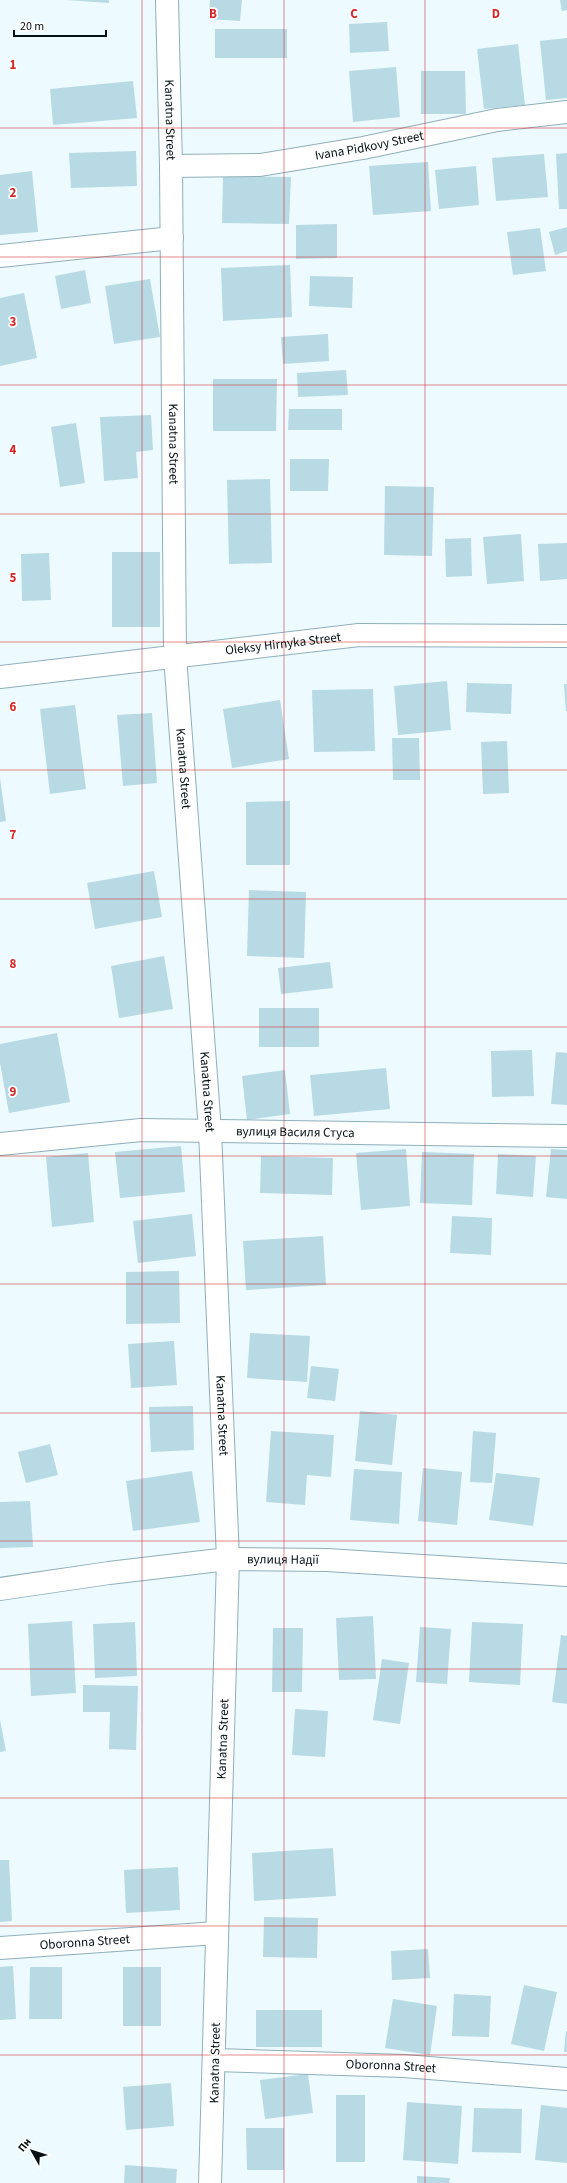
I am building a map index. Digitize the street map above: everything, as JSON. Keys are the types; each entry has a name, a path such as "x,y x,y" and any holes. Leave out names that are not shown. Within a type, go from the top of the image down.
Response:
{"street":[{"name":"Kanatna Street","path":"167,0 172,238 175,656 210,1131 228,1559 217,1933 215,2060 210,2183"},
{"name":"Ivana Pidkovy Street","path":"171,166 260,165 363,148 497,120 567,112"},
{"path":"0,256 172,238"},
{"name":"Oleksy Hirnyka Street","path":"0,677 359,635 567,636"},
{"name":"вулиця Василя Стуса","path":"0,1144 141,1130 567,1136"},
{"name":"вулиця Надії","path":"0,1589 109,1573 228,1559 327,1560 567,1575"},
{"name":"Oboronna Street","path":"0,1948 217,1933"},
{"name":"Oboronna Street","path":"215,2060 404,2066 567,2079"}],"building":[{"path":"66,0 109,0 109,3"},
{"path":"210,0 242,0 240,21 208,19"},
{"path":"560,0 567,0 567,10 562,11"},
{"path":"387,22 389,51 350,53 349,24"},
{"path":"215,29 287,29 287,58 215,58"},
{"path":"567,38 567,98 546,100 540,41"},
{"path":"518,44 525,105 484,109 477,49"},
{"path":"396,67 400,117 353,122 349,71"},
{"path":"421,71 465,71 466,114 421,114"},
{"path":"133,81 137,118 53,125 50,89"},
{"path":"136,151 137,186 71,188 69,153"},
{"path":"567,153 567,209 559,209 556,154"},
{"path":"544,154 548,197 496,201 492,158"},
{"path":"428,162 431,211 373,215 369,166"},
{"path":"476,166 479,205 439,209 435,170"},
{"path":"32,171 38,232 0,235 0,175"},
{"path":"223,176 291,177 289,224 222,223"},
{"path":"337,224 337,258 296,259 296,225"},
{"path":"567,227 567,251 555,255 549,232"},
{"path":"540,228 546,271 513,275 507,232"},
{"path":"290,265 292,317 223,321 221,268"},
{"path":"85,270 91,303 61,309 55,276"},
{"path":"310,276 353,277 352,308 309,306"},
{"path":"150,279 160,337 114,344 105,286"},
{"path":"24,293 37,358 0,366 0,298"},
{"path":"328,334 329,361 283,364 281,337"},
{"path":"346,370 348,395 298,397 297,373"},
{"path":"213,379 277,379 276,431 213,431"},
{"path":"289,409 342,409 342,430 288,430"},
{"path":"151,415 153,450 136,452 138,478 104,481 100,417"},
{"path":"76,423 85,483 60,487 51,427"},
{"path":"290,459 329,459 328,491 290,491"},
{"path":"270,479 272,563 229,564 227,480"},
{"path":"385,486 434,487 432,556 384,555"},
{"path":"521,534 524,581 487,584 483,537"},
{"path":"471,538 472,576 446,577 445,539"},
{"path":"567,543 567,579 540,581 538,544"},
{"path":"112,552 160,552 160,627 112,627"},
{"path":"49,553 51,600 22,601 21,554"},
{"path":"447,681 451,730 398,735 394,686"},
{"path":"467,683 512,684 511,714 466,712"},
{"path":"564,684 567,684 567,711 566,711"},
{"path":"373,689 375,751 314,752 312,690"},
{"path":"280,700 289,759 232,768 223,709"},
{"path":"75,705 86,789 50,794 40,709"},
{"path":"152,713 157,783 123,786 117,715"},
{"path":"392,738 419,738 420,780 393,780"},
{"path":"507,741 509,793 483,794 481,742"},
{"path":"0,778 6,821 0,822"},
{"path":"290,801 290,865 246,865 246,802"},
{"path":"154,871 162,917 95,929 87,883"},
{"path":"249,890 306,892 304,958 247,956"},
{"path":"164,956 173,1009 119,1018 111,966"},
{"path":"330,962 333,988 281,994 278,968"},
{"path":"259,1008 319,1008 319,1047 259,1047"},
{"path":"57,1033 70,1102 9,1113 0,1063 0,1044"},
{"path":"532,1050 534,1096 492,1097 491,1051"},
{"path":"556,1052 567,1053 567,1105 551,1104"},
{"path":"386,1068 390,1109 314,1116 310,1075"},
{"path":"285,1070 290,1114 247,1120 242,1076"},
{"path":"181,1146 185,1192 120,1198 115,1152"},
{"path":"406,1149 410,1206 361,1210 356,1153"},
{"path":"551,1149 567,1150 567,1199 546,1197"},
{"path":"422,1152 474,1154 472,1205 420,1203"},
{"path":"88,1153 94,1222 52,1227 46,1157"},
{"path":"498,1154 536,1156 533,1197 496,1194"},
{"path":"261,1156 333,1158 332,1195 260,1193"},
{"path":"192,1214 196,1256 138,1263 133,1221"},
{"path":"452,1216 492,1218 491,1255 450,1253"},
{"path":"323,1236 326,1285 246,1290 243,1241"},
{"path":"179,1271 180,1323 126,1324 126,1272"},
{"path":"250,1333 310,1336 307,1382 247,1378"},
{"path":"174,1341 177,1385 131,1388 128,1344"},
{"path":"311,1366 339,1369 335,1401 307,1398"},
{"path":"193,1406 194,1450 151,1452 149,1407"},
{"path":"360,1411 397,1415 392,1465 355,1461"},
{"path":"271,1431 334,1435 331,1477 307,1475 305,1505 266,1502"},
{"path":"473,1431 496,1433 492,1483 470,1482"},
{"path":"50,1444 58,1475 26,1483 18,1452"},
{"path":"423,1468 462,1472 457,1525 418,1521"},
{"path":"354,1469 402,1472 399,1524 350,1520"},
{"path":"192,1471 200,1522 133,1531 126,1481"},
{"path":"496,1473 540,1478 533,1526 489,1520"},
{"path":"30,1501 33,1547 0,1548 0,1502"},
{"path":"373,1616 376,1679 339,1680 336,1618"},
{"path":"72,1621 76,1693 31,1696 28,1624"},
{"path":"135,1622 137,1676 95,1678 93,1624"},
{"path":"472,1622 523,1624 520,1685 469,1682"},
{"path":"420,1627 451,1629 447,1684 416,1682"},
{"path":"273,1628 303,1628 302,1692 272,1692"},
{"path":"561,1635 567,1636 567,1704 552,1702"},
{"path":"382,1659 409,1663 400,1724 373,1720"},
{"path":"83,1685 138,1686 136,1750 109,1749 110,1712 83,1712"},
{"path":"295,1709 328,1711 325,1757 292,1755"},
{"path":"0,1720 6,1751 0,1752"},
{"path":"333,1848 336,1896 254,1901 252,1853"},
{"path":"0,1860 9,1860 12,1921 0,1922"},
{"path":"178,1867 180,1910 126,1913 124,1870"},
{"path":"264,1917 318,1918 317,1958 263,1957"},
{"path":"428,1949 430,1978 392,1980 391,1951"},
{"path":"13,1966 16,2019 0,2020 0,1967"},
{"path":"30,1967 62,1967 62,2019 29,2019"},
{"path":"123,1967 161,1967 161,2026 123,2026"},
{"path":"524,1985 557,1992 544,2051 511,2044"},
{"path":"454,1994 491,1996 489,2037 452,2036"},
{"path":"393,1999 437,2006 430,2055 385,2048"},
{"path":"256,2010 322,2010 322,2047 256,2047"},
{"path":"566,2031 567,2052 564,2052"},
{"path":"308,2074 313,2113 265,2119 260,2080"},
{"path":"171,2083 174,2126 126,2130 123,2087"},
{"path":"336,2095 365,2095 365,2162 336,2162"},
{"path":"407,2102 462,2106 458,2164 403,2160"},
{"path":"541,2105 567,2108 567,2163 535,2160"},
{"path":"474,2108 522,2109 521,2153 472,2152"},
{"path":"246,2128 284,2128 284,2170 247,2170"},
{"path":"125,2165 177,2169 176,2183 124,2183"},
{"path":"417,2176 450,2178 449,2183 417,2183"}]}
